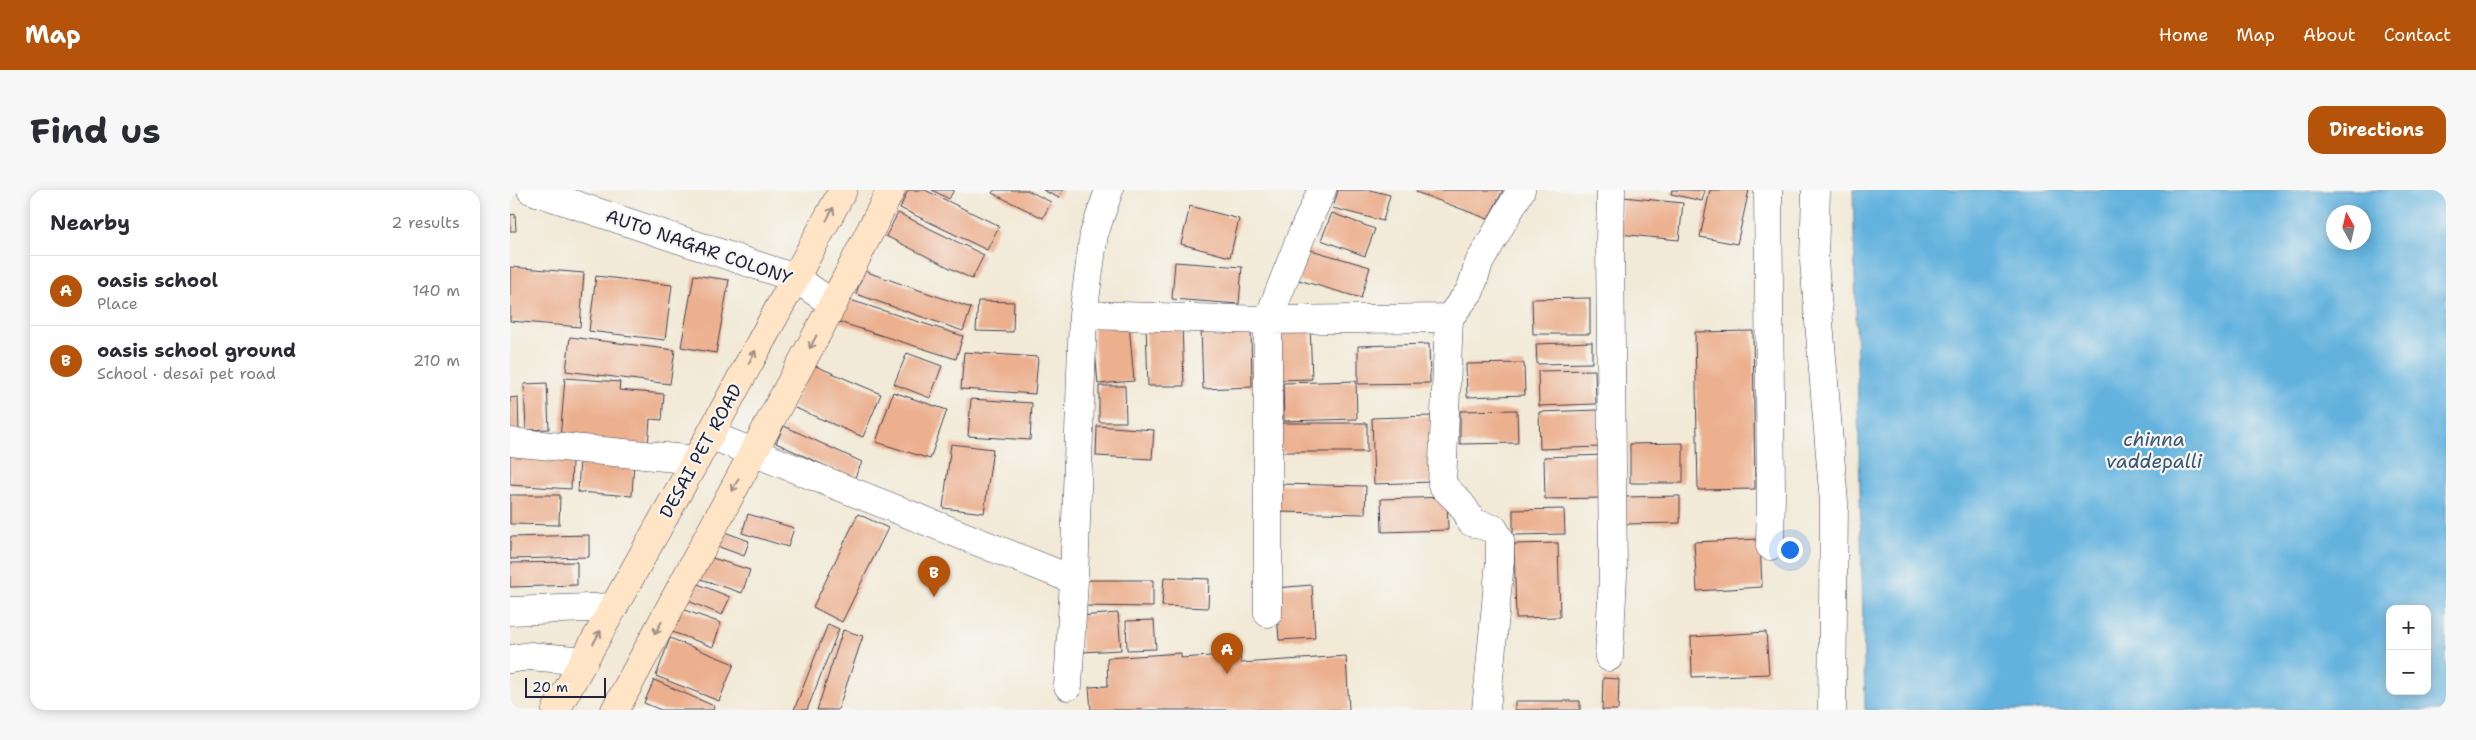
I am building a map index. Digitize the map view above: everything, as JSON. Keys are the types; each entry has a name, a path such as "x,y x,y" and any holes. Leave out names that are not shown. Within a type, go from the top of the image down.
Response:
{"street":[{"name":"AUTO NAGAR COLONY","path":"531,190 795,278 833,304"},
{"name":"DESAI PET ROAD","path":"556,710 710,435 843,190"},
{"path":"615,710 833,304 891,190"},
{"path":"1068,686 1074,580 1083,315 1094,234 1109,190"},
{"path":"1268,613 1268,320 1302,234 1322,190"},
{"path":"1486,710 1500,561 1500,540 1494,529 1471,522 1468,513 1462,505 1442,485 1449,318 1470,291 1479,263 1520,190"},
{"path":"1609,657 1613,575 1611,190"},
{"path":"1768,190 1770,546"},
{"path":"1816,190 1814,261 1834,503 1832,710"},
{"path":"1083,315 1268,320 1449,318"},
{"path":"710,435 1074,580"},
{"path":"510,442 696,460"},
{"path":"510,610 614,607"},
{"path":"510,659 530,656 584,662"}],"water":[{"name":"chinna vaddepalli","path":"1853,190 2446,190 2446,710 1865,710"}],"building":[{"path":"908,190 925,190 999,226 987,250 900,208"},
{"path":"932,190 954,190 949,199"},
{"path":"994,190 1027,190 1051,202 1043,218 992,193"},
{"path":"1043,190 1063,190 1059,198"},
{"path":"1338,190 1370,190 1390,195 1383,221 1333,208"},
{"path":"1417,190 1503,190 1488,219 1416,192"},
{"path":"1672,190 1705,190 1702,201 1671,194"},
{"path":"1710,190 1749,190 1737,244 1700,237"},
{"path":"1623,197 1683,203 1679,240 1619,234"},
{"path":"1190,206 1239,219 1230,257 1181,244"},
{"path":"898,213 984,255 972,279 886,236"},
{"path":"1332,213 1375,229 1365,256 1321,240"},
{"path":"515,214 516,231 510,231 510,215"},
{"path":"1304,248 1370,267 1361,298 1295,279"},
{"path":"1175,262 1242,267 1239,304 1172,299"},
{"path":"510,267 584,273 580,327 510,321"},
{"path":"864,271 971,308 963,331 856,294"},
{"path":"694,275 729,280 716,353 681,347"},
{"path":"596,276 672,285 665,340 589,331"},
{"path":"1590,298 1590,334 1533,334 1532,299"},
{"path":"847,299 963,336 956,359 839,322"},
{"path":"978,301 1014,302 1013,332 976,331"},
{"path":"1182,323 1184,386 1148,386 1146,324"},
{"path":"1129,324 1134,381 1098,384 1093,327"},
{"path":"1310,326 1312,379 1280,380 1279,327"},
{"path":"1251,328 1252,387 1203,389 1201,329"},
{"path":"1753,331 1755,489 1698,490 1695,332"},
{"path":"570,337 675,350 670,384 566,371"},
{"path":"1592,342 1592,363 1537,364 1536,344"},
{"path":"1429,344 1430,383 1358,384 1358,346"},
{"path":"964,352 1038,357 1035,394 961,389"},
{"path":"907,353 942,366 930,398 894,384"},
{"path":"1524,363 1525,395 1467,397 1466,364"},
{"path":"811,364 881,394 863,437 793,407"},
{"path":"1595,370 1596,404 1539,406 1538,371"},
{"path":"565,378 620,382 619,390 664,394 662,420 650,419 648,446 560,439"},
{"path":"1356,381 1357,419 1284,421 1283,383"},
{"path":"547,383 549,429 526,430 524,384"},
{"path":"1099,386 1125,386 1126,422 1099,422"},
{"path":"893,392 947,410 930,459 876,442"},
{"path":"518,397 519,433 510,433 510,398"},
{"path":"971,399 1032,403 1030,440 968,436"},
{"path":"1517,410 1518,443 1460,444 1460,411"},
{"path":"1599,410 1600,447 1540,449 1539,412"},
{"path":"1431,416 1432,482 1374,484 1372,418"},
{"path":"1279,423 1367,423 1367,452 1280,452"},
{"path":"784,426 862,462 854,479 776,443"},
{"path":"1097,426 1154,430 1152,459 1096,456"},
{"path":"1683,443 1683,483 1630,483 1630,444"},
{"path":"951,444 993,449 984,513 943,508"},
{"path":"1605,455 1605,498 1545,499 1544,457"},
{"path":"510,456 572,460 571,489 510,485"},
{"path":"580,458 634,461 632,496 578,492"},
{"path":"1278,484 1366,486 1365,514 1278,512"},
{"path":"510,495 560,495 559,525 510,524"},
{"path":"1680,496 1680,523 1624,524 1623,497"},
{"path":"1447,497 1448,530 1382,532 1381,499"},
{"path":"1564,509 1565,534 1513,535 1513,510"},
{"path":"748,514 794,528 788,547 742,533"},
{"path":"858,514 888,528 842,622 813,607"},
{"path":"719,530 749,541 744,556 714,545"},
{"path":"589,535 589,557 510,559 510,537"},
{"path":"1760,539 1762,587 1697,591 1694,542"},
{"path":"1558,543 1560,617 1516,618 1514,544"},
{"path":"703,555 750,570 742,593 695,577"},
{"path":"577,562 577,585 510,587 510,563"},
{"path":"1164,577 1209,579 1208,608 1162,606"},
{"path":"688,580 730,597 722,615 681,598"},
{"path":"1086,580 1153,580 1153,607 1085,606"},
{"path":"1312,585 1315,638 1279,640 1275,588"},
{"path":"676,607 721,623 713,647 667,630"},
{"path":"1118,613 1121,650 1082,652 1079,616"},
{"path":"1154,620 1156,649 1127,650 1126,621"},
{"path":"828,624 839,629 807,710 794,710"},
{"path":"843,630 863,636 838,710 817,710"},
{"path":"1766,632 1769,674 1692,677 1691,637"},
{"path":"670,638 734,664 719,701 656,676"},
{"path":"1181,653 1181,658 1240,654 1241,663 1346,656 1349,710 1091,710 1089,687 1108,686 1107,658"},
{"path":"1603,678 1619,679 1618,710 1602,710"},
{"path":"654,680 714,706 713,710 661,710 644,703"},
{"path":"1515,701 1580,701 1580,710 1515,710"}],"place":[{"name":"oasis school ground","path":"934,597"},
{"name":"oasis school","path":"1227,674"}]}
